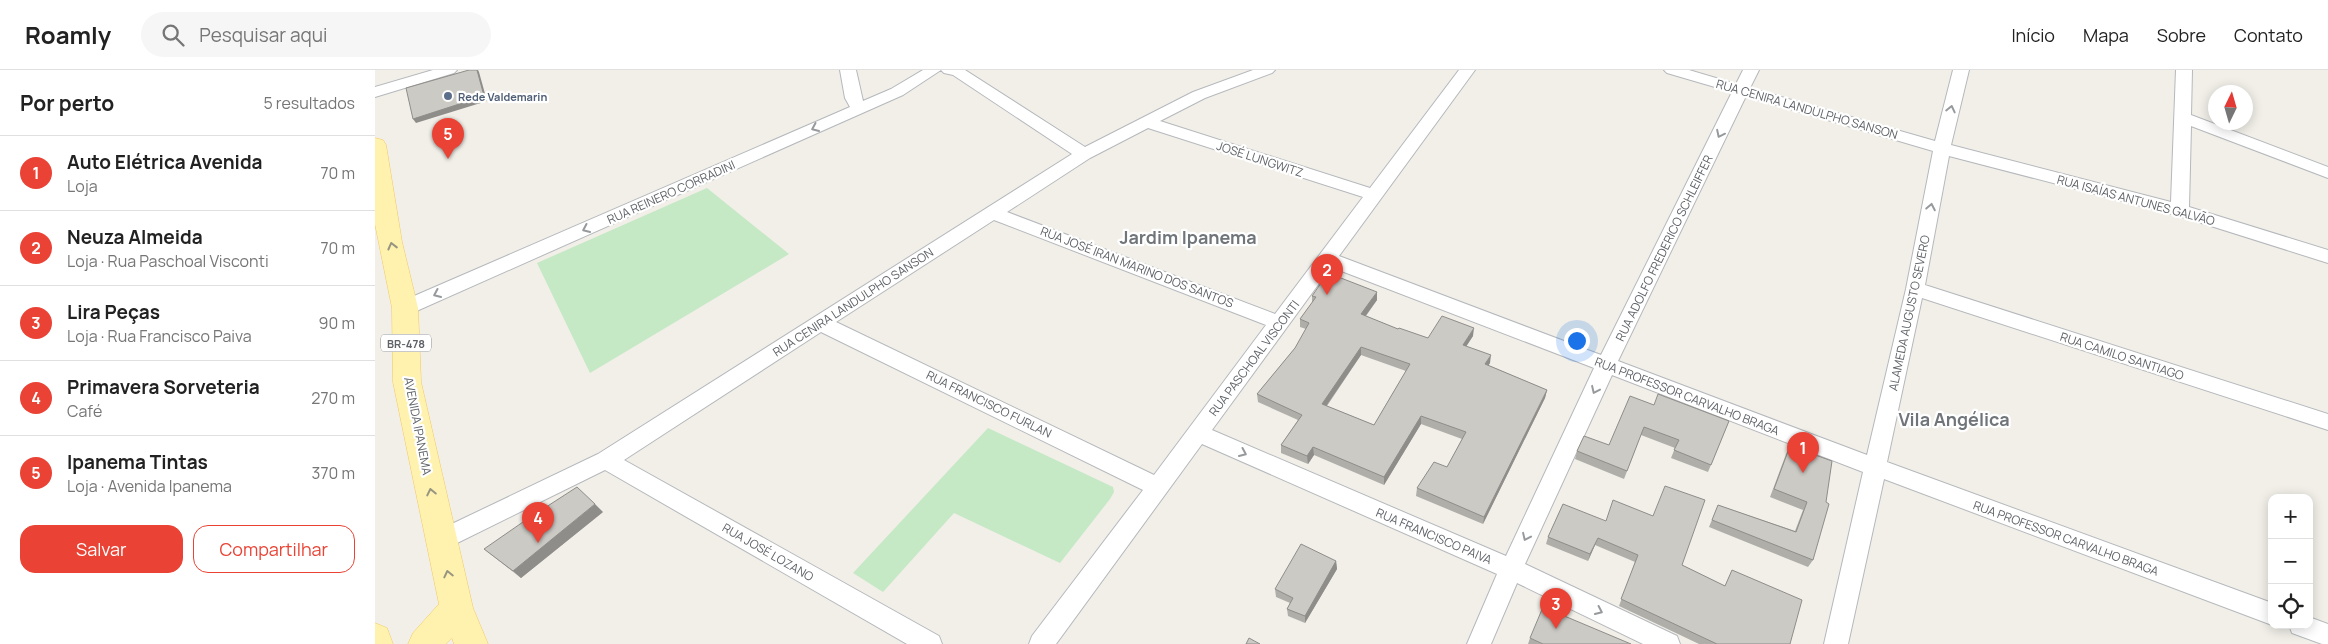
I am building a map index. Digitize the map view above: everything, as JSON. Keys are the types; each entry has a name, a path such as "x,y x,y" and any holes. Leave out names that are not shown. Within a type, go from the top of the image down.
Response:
{"main road":[{"name":"AVENIDA IPANEMA","path":"375,145 386,216 405,308 407,382 456,608 471,644"},
{"path":"425,644 456,608"},
{"path":"375,639 376,644"}],"street":[{"path":"375,92 449,70"},
{"path":"848,70 853,98 859,108"},
{"name":"RUA REINERO CORRADINI","path":"405,308 897,92 934,70"},
{"path":"949,70 958,72 1084,154"},
{"name":"RUA CENIRA LANDULPHO SANSON","path":"441,540 606,460 1084,154 1199,95 1267,70"},
{"name":"RUA PASCHOAL VISCONTI","path":"1041,644 1467,70"},
{"name":"RUA CENIRA LANDULPHO SANSON","path":"1671,70 1942,148"},
{"name":"RUA ADOLFO FREDERICO SCHLEIFFER","path":"1479,644 1511,569 1606,365 1751,70"},
{"name":"ALAMEDA AUGUSTO SEVERO","path":"1837,644 1915,290 1942,148 1961,70"},
{"path":"2180,210 2184,70"},
{"path":"2182,118 2328,173"},
{"name":"JOSÉ LUNGWITZ","path":"1146,122 1375,195"},
{"name":"RUA ISAÍAS ANTUNES GALVÃO","path":"1942,148 2180,210 2328,257"},
{"name":"RUA JOSÉ IRAN MARINO DOS SANTOS","path":"993,212 1281,322"},
{"name":"RUA PROFESSOR CARVALHO BRAGA","path":"1328,259 1876,467 2268,613"},
{"name":"RUA CAMILO SANTIAGO","path":"1915,290 2328,422"},
{"name":"RUA FRANCISCO FURLAN","path":"820,322 1158,487"},
{"name":"RUA FRANCISCO PAIVA","path":"1198,433 1511,569 1668,644"},
{"name":"RUA JOSÉ LOZANO","path":"606,460 930,644"},
{"path":"2312,629 2328,635"}],"green space":[{"path":"707,188 789,254 590,373 537,263"},
{"path":"988,428 1113,487 1114,492 1110,499 1060,563 954,513 883,592 853,573"}],"building":[{"name":"Rede Valdemarin","path":"469,70 477,70 484,96 413,119 406,88"},
{"path":"1328,273 1377,292 1361,314 1398,329 1428,338 1442,316 1474,328 1463,345 1491,355 1485,364 1547,390 1484,517 1417,488 1434,462 1447,467 1466,432 1421,416 1384,477 1313,447 1307,456 1281,445 1302,415 1257,394 1295,348 1309,323 1300,319 1316,297 1312,296","holes":["1361,347 1410,364 1374,425 1322,404"]},
{"path":"1658,394 1729,421 1711,465 1674,450 1679,440 1644,427 1627,471 1577,451 1584,436 1609,445 1630,396 1654,405"},
{"path":"1790,446 1832,461 1826,502 1829,504 1813,560 1712,520 1718,505 1796,532 1807,502 1774,489"},
{"path":"1665,486 1705,500 1682,565 1725,586 1732,570 1802,600 1790,644 1717,644 1621,599 1638,555 1598,538 1590,554 1548,537 1563,504 1606,521 1613,500 1653,516"},
{"path":"577,487 595,504 513,571 484,549 523,522"},
{"path":"1301,544 1336,561 1305,616 1287,609 1293,598 1275,589"},
{"path":"1543,607 1631,644 1543,644 1530,638"},
{"path":"1249,638 1260,644 1246,644"}],"place":[{"name":"Rede Valdemarin","path":"448,96"},
{"name":"Ipanema Tintas","path":"448,159"},
{"name":"Neuza Almeida","path":"1327,295"},
{"name":"Auto Elétrica Avenida","path":"1803,473"},
{"name":"Primavera Sorveteria","path":"538,543"},
{"name":"Lira Peças","path":"1556,629"}],"district":[{"name":"Jardim Ipanema","path":"1188,237"},
{"name":"Vila Angélica","path":"1954,419"}]}
